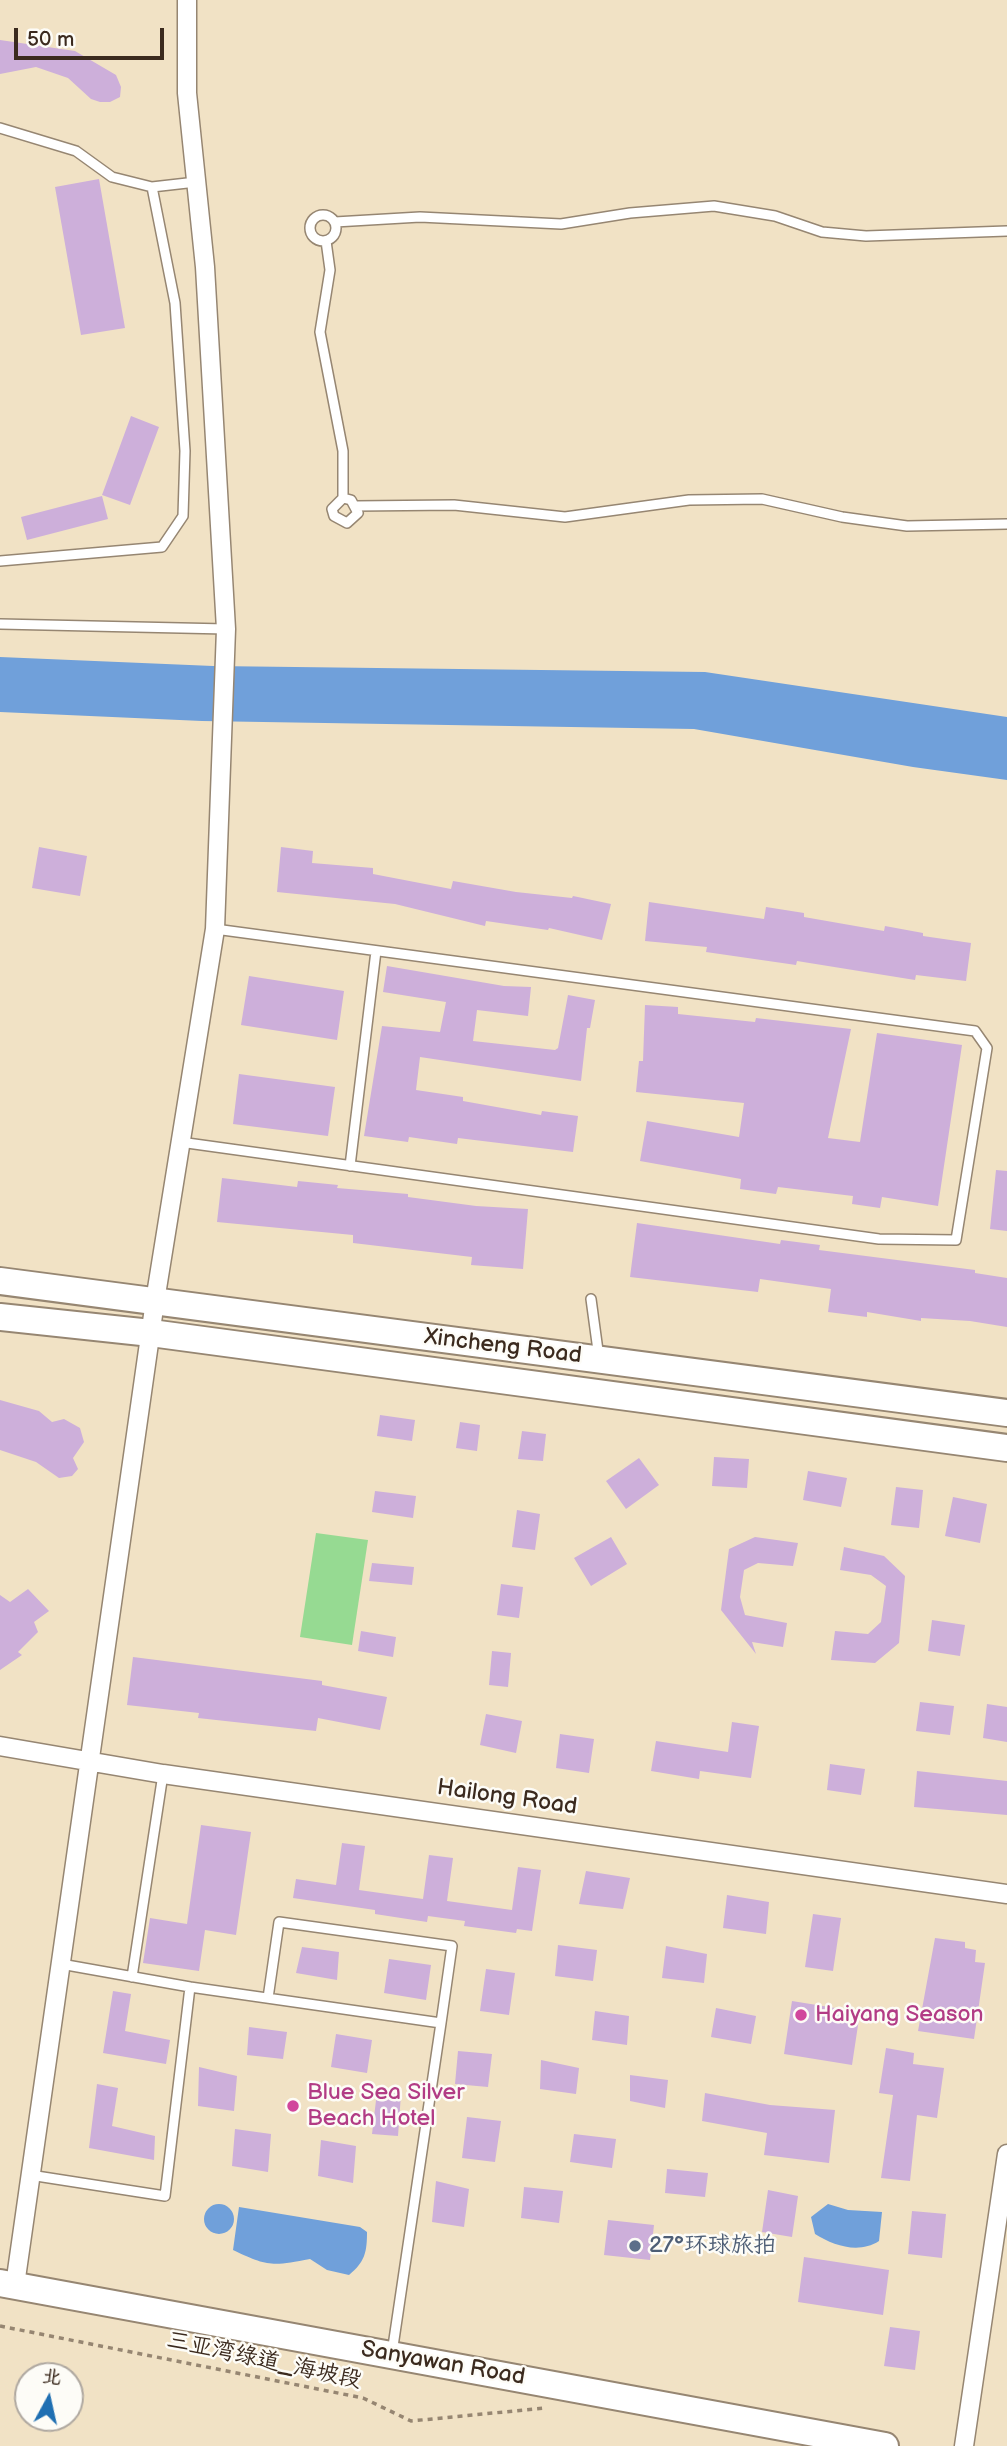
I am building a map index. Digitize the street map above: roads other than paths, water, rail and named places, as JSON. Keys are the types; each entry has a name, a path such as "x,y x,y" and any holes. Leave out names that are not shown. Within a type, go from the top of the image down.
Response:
{"main road":[{"name":"Xincheng Road","path":"0,1280 1007,1413"},
{"name":"Xincheng Road","path":"0,1317 151,1334 1007,1448"},
{"name":"Sanyawan Road","path":"7,2284 885,2446"}],"street":[{"path":"7,2284 30,2175 155,1301 215,929 226,629 205,267 187,93 187,0"},
{"name":"Hailong Road","path":"0,1746 163,1774 1007,1894"},
{"path":"964,2446 1007,2154"}],"lane":[{"path":"0,128 76,151 112,177 152,187 196,181"},
{"path":"0,561 162,547 183,516 185,451 175,303 152,187"},
{"path":"335,222 419,217 561,224 714,206 775,216 822,232 866,236 1007,231"},
{"path":"327,215 335,222 336,233 326,241 319,242 310,235 310,224 316,216 327,215"},
{"path":"326,241 330,270 320,332 343,451 343,498 332,509 339,522 347,523 354,520 358,513 351,500 343,498"},
{"path":"356,506 454,505 565,517 689,500 762,499 842,517 907,526 1007,524"},
{"path":"0,624 226,629"},
{"path":"180,1142 878,1239 956,1240 987,1048 975,1031 215,929"},
{"path":"350,1166 376,951"},
{"path":"591,1299 599,1360"},
{"path":"132,1977 163,1774"},
{"path":"268,1998 279,1922 452,1946 392,2355"},
{"path":"60,1964 190,1987 441,2023"},
{"path":"30,2175 165,2196 190,1987"}],"water":[{"path":"0,657 213,666 705,672 1007,717 1007,780 913,767 694,729 202,721 0,712"},
{"path":"219,2204 225,2205 233,2213 233,2225 225,2233 219,2234 213,2233 205,2225 204,2219 205,2213 213,2205"},
{"path":"828,2204 848,2210 882,2212 879,2241 855,2248 830,2242 815,2234 811,2217"},
{"path":"239,2207 360,2227 367,2232 364,2256 359,2266 349,2275 327,2270 310,2259 279,2264 255,2260 233,2250"}],"place":[{"name":"Haiyang Season","path":"801,2015"},
{"name":"Blue Sea Silver Beach Hotel","path":"293,2106"},
{"name":"27°环球旅拍","path":"635,2246"}]}
